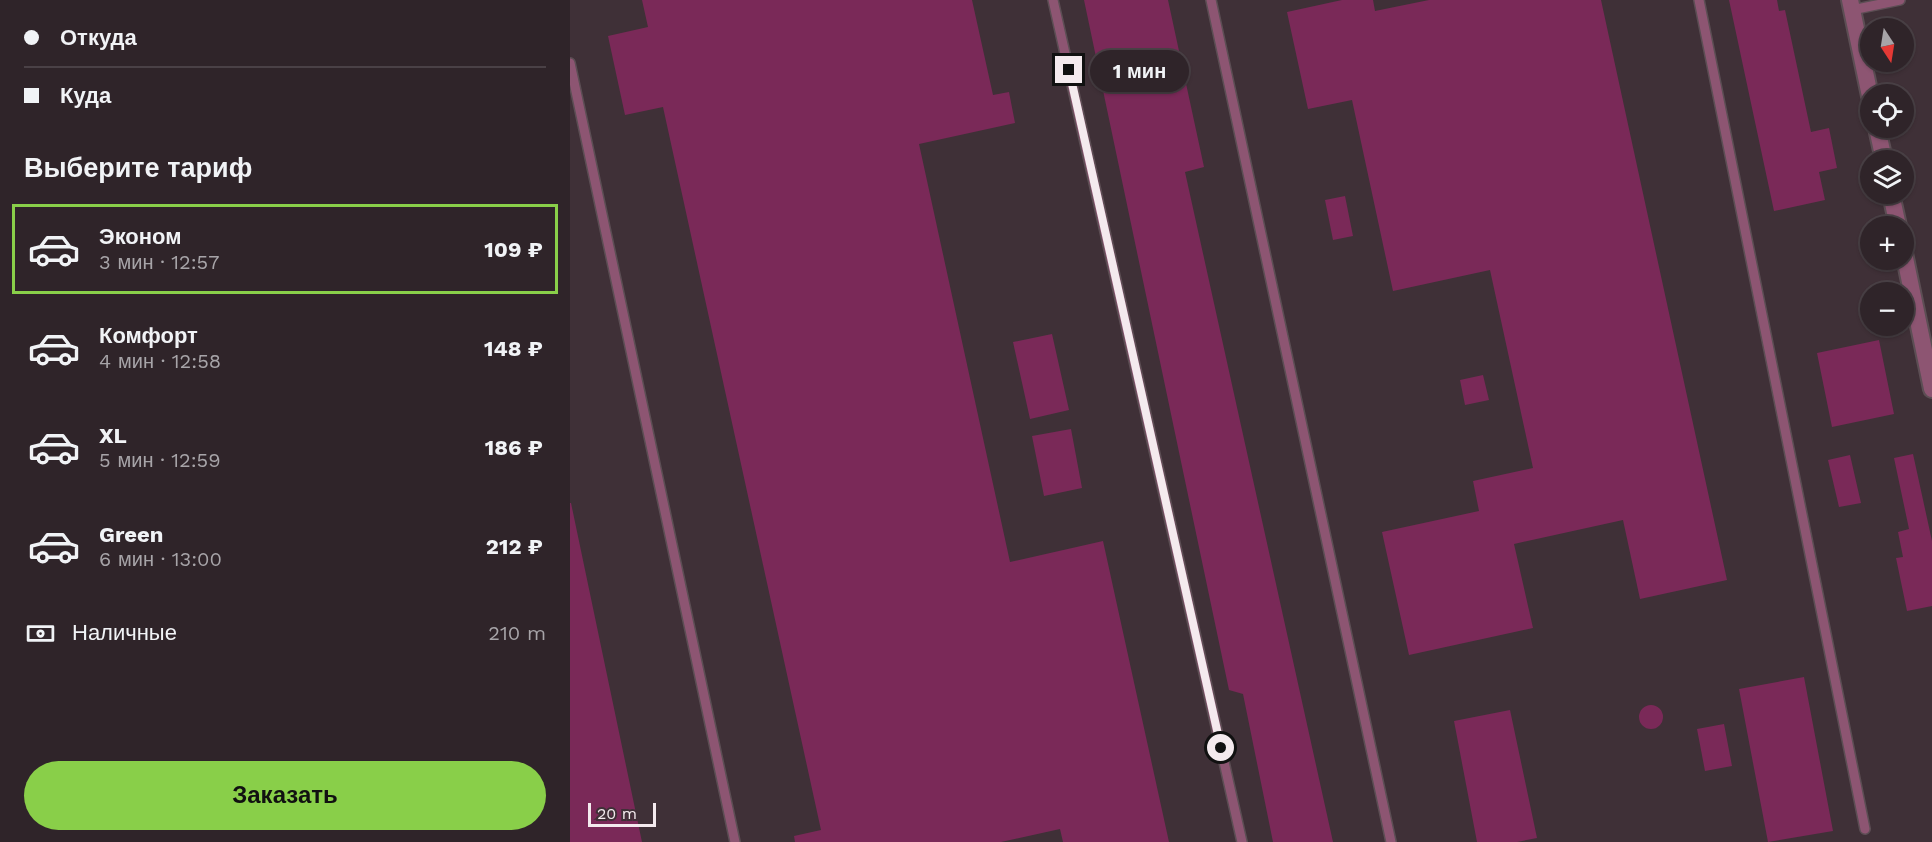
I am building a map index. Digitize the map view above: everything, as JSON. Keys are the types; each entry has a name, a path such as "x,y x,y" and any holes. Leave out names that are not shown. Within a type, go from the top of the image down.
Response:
{"street":[{"path":"1851,5 1860,31"},
{"path":"1908,270 1932,389"}],"lane":[{"path":"1053,0 1242,842"},
{"path":"1211,0 1391,842"},
{"path":"1699,0 1865,829"},
{"path":"1851,5 1899,0"},
{"path":"570,63 735,842"}],"building":[{"path":"642,0 972,0 993,95 1009,92 1015,123 919,144 1010,562 1103,541 1169,842 1063,842 1060,829 1001,842 795,842 794,836 821,830 663,107 625,115 608,36 648,27"},
{"path":"1084,0 1168,0 1204,167 1185,172 1333,842 1273,842 1243,694 1229,690"},
{"path":"1342,0 1373,0 1375,11 1429,0 1601,0 1727,580 1640,599 1623,520 1514,544 1533,628 1409,655 1382,532 1479,511 1473,481 1533,468 1490,270 1393,291 1352,100 1308,109 1287,12"},
{"path":"1729,0 1777,0 1779,11 1785,10 1811,132 1829,128 1837,168 1819,172 1825,200 1774,211"},
{"path":"1345,196 1353,236 1333,240 1325,200"},
{"path":"1052,334 1069,410 1030,419 1013,342"},
{"path":"1879,340 1894,414 1832,427 1817,353"},
{"path":"1483,375 1489,400 1465,405 1460,380"},
{"path":"1071,429 1082,488 1044,496 1032,436"},
{"path":"1913,454 1932,541 1932,606 1907,611 1896,558 1903,557 1898,532 1909,529 1894,458"},
{"path":"1850,455 1861,503 1839,507 1828,460"},
{"path":"571,503 642,842 570,842"},
{"path":"1804,677 1833,831 1768,842 1739,689"},
{"path":"1651,705 1656,706 1662,712 1662,722 1656,728 1651,729 1646,728 1640,722 1639,717 1640,712 1646,706"},
{"path":"1510,710 1537,838 1517,842 1477,842 1454,721"},
{"path":"1724,724 1732,766 1705,771 1697,729"}],"route":[{"path":"1069,70 1221,748"}]}
